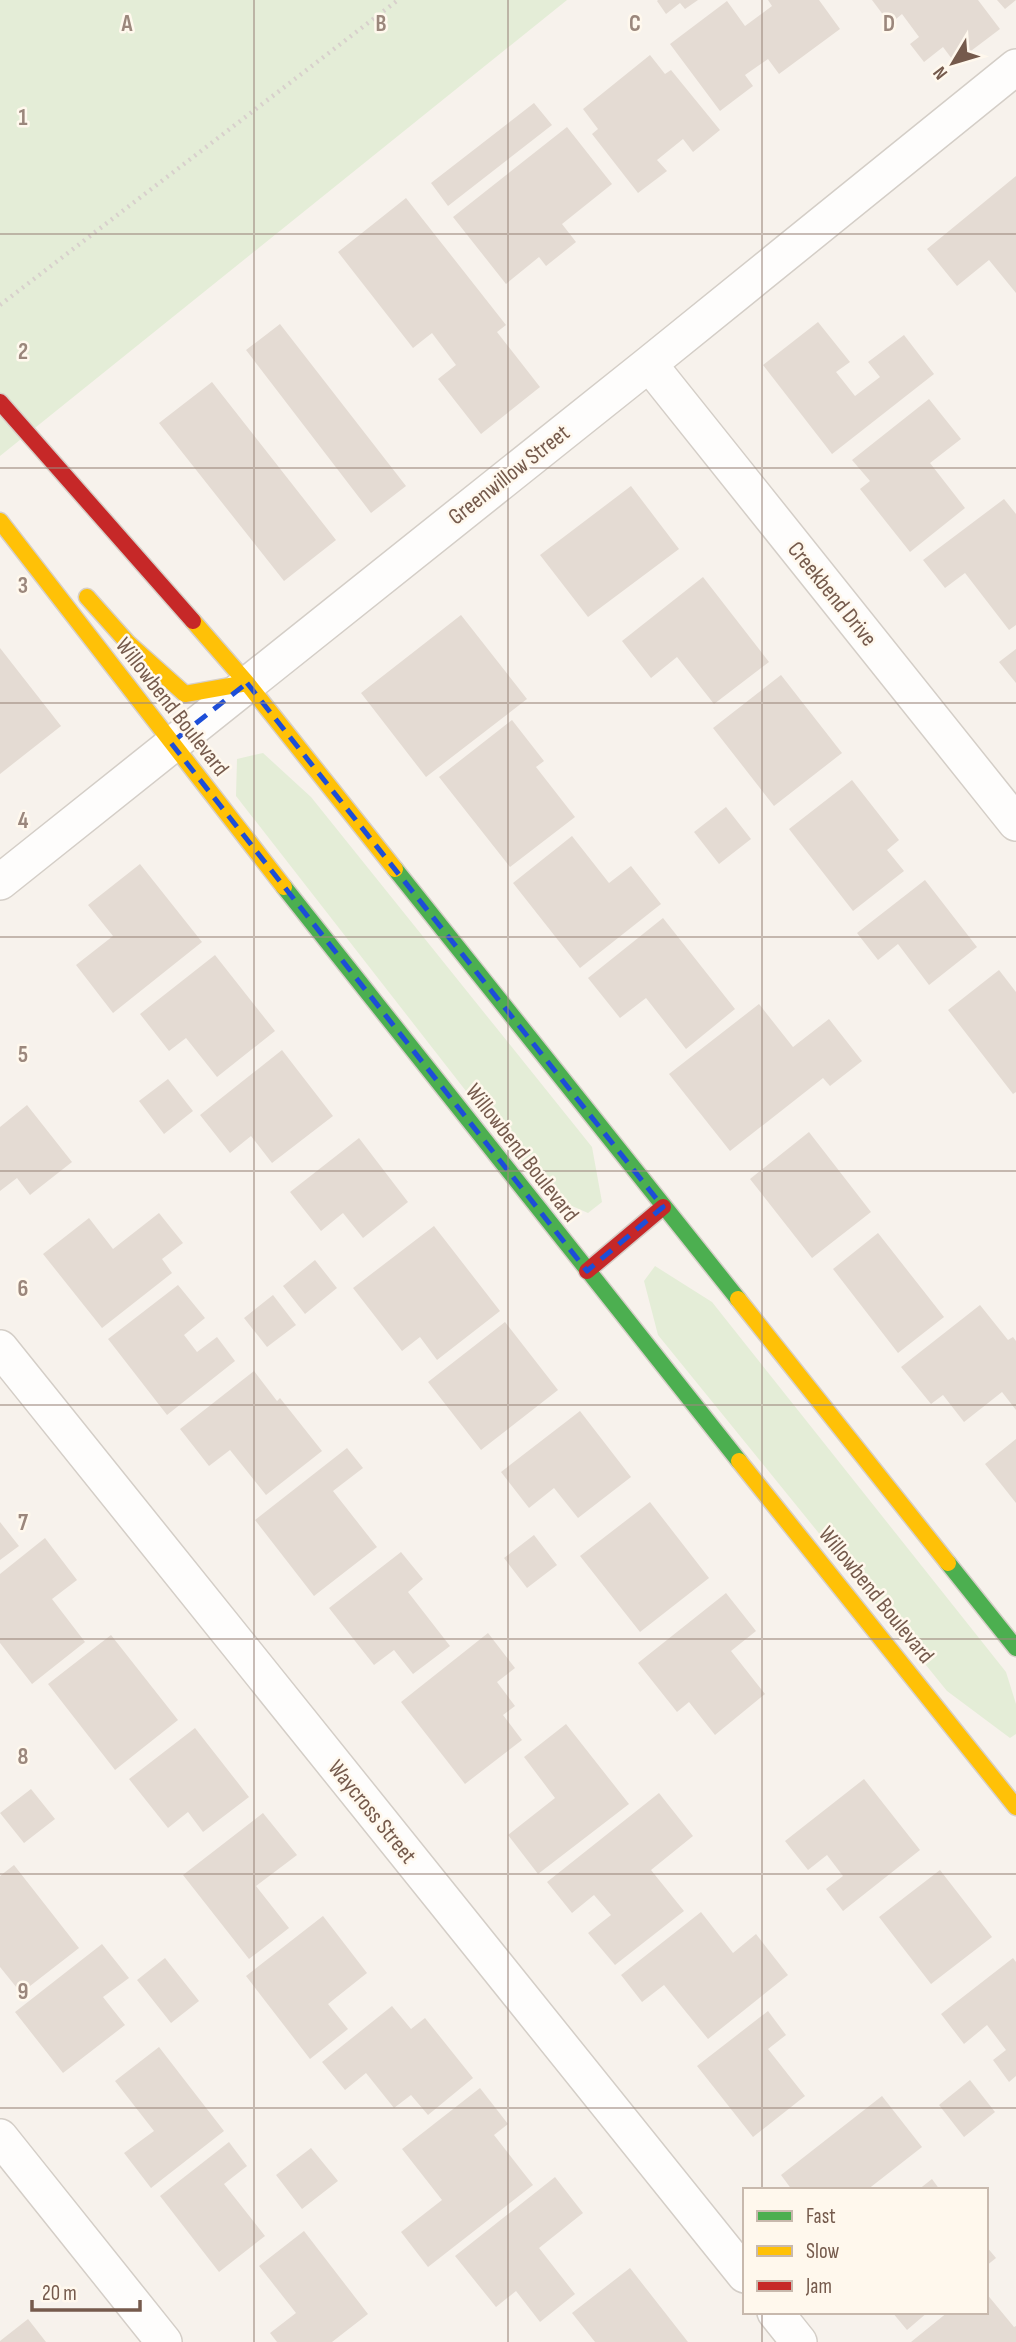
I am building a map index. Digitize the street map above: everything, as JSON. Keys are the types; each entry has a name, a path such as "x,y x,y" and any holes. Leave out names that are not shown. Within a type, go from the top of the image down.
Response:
{"main road":[{"path":"0,402 247,683 1016,1648"},
{"path":"3,525 59,569"},
{"name":"Willowbend Boulevard","path":"3,525 587,1271 1013,1796"},
{"path":"78,586 128,643 185,694 247,683"},
{"path":"587,1271 663,1208"}],"street":[{"name":"Greenwillow Street","path":"0,881 649,364 1016,66"},
{"name":"Creekbend Drive","path":"649,364 1016,823"},
{"name":"Waycross Street","path":"0,1348 743,2273"},
{"path":"0,2137 164,2342"},
{"path":"777,2314 799,2342"}],"path":[{"path":"0,305 398,0"}],"highlighted area":[{"path":"247,683 663,1207 587,1271 171,743"}],"green space":[{"path":"0,0 567,0 0,456"},
{"path":"263,753 311,797 592,1147 602,1202 588,1213 547,1195 236,796 237,759"},
{"path":"655,1266 712,1302 1006,1672 1016,1704 1016,1734 1010,1738 947,1691 658,1335 644,1281"}],"building":[{"path":"658,0 698,0 685,9 680,3 666,14"},
{"path":"768,0 819,0 840,29 779,74 768,59 745,75 753,86 720,111 670,44 727,1 745,26 772,6"},
{"path":"872,0 978,0 1000,29 955,63 943,47 924,62 910,44 919,37 902,14 890,24"},
{"path":"997,0 1016,0 1005,9"},
{"path":"650,55 665,74 671,70 720,130 693,152 683,139 657,160 667,171 638,193 592,134 598,129 583,109"},
{"path":"534,103 552,125 448,206 431,183"},
{"path":"567,127 612,184 562,224 576,242 546,266 539,257 506,284 453,217"},
{"path":"1016,176 1016,293 989,260 957,286 927,249"},
{"path":"406,198 506,325 497,332 540,387 481,434 438,379 456,365 432,333 413,348 338,252"},
{"path":"818,322 850,362 836,372 855,396 880,377 868,362 904,335 934,374 832,454 763,365"},
{"path":"280,324 406,486 371,513 246,350"},
{"path":"212,382 336,540 284,581 159,423"},
{"path":"929,399 961,439 930,463 965,508 910,552 860,489 870,481 852,460"},
{"path":"631,486 679,549 588,617 540,555"},
{"path":"1004,499 1016,514 1016,625 1009,630 965,573 945,588 923,560"},
{"path":"703,577 769,662 714,704 677,657 651,678 622,641"},
{"path":"461,615 527,699 426,777 361,693"},
{"path":"0,648 61,726 0,774"},
{"path":"1016,649 1016,683 999,662"},
{"path":"781,675 842,753 774,806 713,728"},
{"path":"512,720 544,761 536,767 575,817 510,867 439,777"},
{"path":"852,780 899,840 887,850 904,871 853,911 789,829"},
{"path":"726,807 751,839 719,864 694,832"},
{"path":"572,836 609,883 631,866 661,904 580,968 513,883"},
{"path":"140,864 202,942 113,1013 76,965 113,936 88,905"},
{"path":"925,880 977,947 929,985 898,944 878,960 857,933"},
{"path":"663,918 735,1009 686,1049 646,998 620,1018 588,978"},
{"path":"215,955 275,1031 217,1077 186,1038 169,1051 140,1014"},
{"path":"999,970 1016,992 1016,1092 1013,1094 948,1010"},
{"path":"759,1004 793,1047 829,1019 862,1061 830,1086 823,1078 730,1151 669,1074"},
{"path":"282,1050 333,1116 272,1163 251,1136 230,1153 200,1115"},
{"path":"168,1079 193,1111 164,1134 139,1101"},
{"path":"27,1105 72,1162 30,1195 17,1178 0,1191 0,1127"},
{"path":"809,1132 871,1212 812,1258 750,1179"},
{"path":"359,1138 408,1202 363,1238 343,1213 321,1231 290,1192"},
{"path":"159,1213 183,1243 162,1259 172,1273 102,1328 43,1254 89,1218 113,1249"},
{"path":"434,1226 500,1311 437,1360 420,1337 402,1351 353,1288"},
{"path":"878,1233 944,1317 898,1353 833,1269"},
{"path":"315,1260 337,1288 305,1314 283,1286"},
{"path":"178,1285 205,1318 184,1335 197,1352 217,1337 235,1361 167,1415 108,1339"},
{"path":"273,1295 296,1325 267,1347 244,1318"},
{"path":"980,1305 1008,1340 1013,1337 1016,1341 1016,1410 1002,1392 964,1422 943,1395 931,1404 901,1367"},
{"path":"505,1322 558,1390 481,1450 428,1382"},
{"path":"254,1371 277,1401 280,1398 322,1451 266,1495 230,1450 209,1466 180,1429"},
{"path":"580,1411 631,1477 578,1518 554,1488 529,1508 501,1472"},
{"path":"1016,1439 1016,1503 985,1464"},
{"path":"347,1448 363,1468 333,1491 377,1547 314,1596 255,1520"},
{"path":"650,1502 709,1578 640,1632 580,1556"},
{"path":"0,1522 19,1546 0,1560"},
{"path":"534,1535 557,1565 527,1588 504,1558"},
{"path":"45,1538 77,1580 52,1599 85,1642 32,1684 0,1643 0,1574"},
{"path":"401,1552 423,1579 408,1592 450,1646 413,1674 394,1650 374,1665 329,1608"},
{"path":"726,1593 756,1631 731,1651 765,1694 715,1735 689,1702 677,1712 638,1663"},
{"path":"488,1633 515,1668 497,1682 515,1706 503,1715 522,1740 465,1784 401,1702"},
{"path":"111,1635 178,1720 115,1770 48,1684"},
{"path":"566,1724 629,1804 538,1874 508,1835 555,1798 524,1757"},
{"path":"195,1728 249,1797 203,1832 188,1812 168,1828 129,1779"},
{"path":"864,1779 920,1850 843,1911 826,1889 843,1876 827,1855 808,1870 785,1841"},
{"path":"31,1789 55,1819 24,1843 0,1813"},
{"path":"659,1793 693,1836 651,1870 684,1911 615,1965 588,1933 611,1915 594,1895 572,1913 547,1882"},
{"path":"263,1813 297,1855 256,1886 289,1928 249,1959 183,1875"},
{"path":"14,1865 79,1948 21,1993 0,1967 0,1876"},
{"path":"940,1870 992,1937 931,1984 879,1917"},
{"path":"701,1912 733,1953 756,1934 788,1975 708,2039 664,1985 642,2002 621,1975"},
{"path":"323,1916 367,1973 328,2004 348,2029 310,2059 246,1976"},
{"path":"102,1944 129,1978 103,1997 125,2025 63,2073 15,2012"},
{"path":"165,1958 199,2001 171,2023 137,1980"},
{"path":"1013,1958 1016,1962 1016,2076 1009,2082 993,2060 1006,2050 987,2025 964,2044 941,2014"},
{"path":"392,2006 411,2029 425,2018 473,2078 428,2115 411,2095 394,2108 366,2073 345,2090 322,2062"},
{"path":"768,2011 786,2035 768,2049 805,2096 753,2137 697,2066"},
{"path":"159,2047 224,2131 151,2188 124,2153 154,2131 115,2081"},
{"path":"970,2080 995,2112 964,2137 939,2105"},
{"path":"480,2088 508,2124 494,2135 533,2185 428,2267 401,2232 442,2200 402,2149"},
{"path":"882,2096 922,2147 870,2188 791,2188 781,2175"},
{"path":"229,2142 247,2166 224,2184 265,2236 219,2272 160,2196"},
{"path":"311,2148 338,2181 302,2209 276,2175"},
{"path":"555,2177 583,2213 539,2248 575,2294 540,2322 516,2291 496,2307 455,2256"},
{"path":"932,2179 939,2188 921,2188"},
{"path":"304,2231 368,2314 332,2342 277,2342 270,2333 296,2313 259,2266"},
{"path":"988,2248 996,2258 988,2264"},
{"path":"630,2268 688,2342 595,2342 572,2313"},
{"path":"988,2295 1014,2327 1016,2326 1016,2342 911,2342 946,2314 988,2314"},
{"path":"894,2314 926,2314 907,2330"},
{"path":"28,2319 46,2342 0,2342 0,2341"}],"traffic: fast":[{"path":"395,869 738,1299"},
{"path":"284,887 739,1461"},
{"path":"948,1563 1016,1648"}],"traffic: slow":[{"path":"0,521 284,887"},
{"path":"87,597 128,643 185,694 247,683"},
{"path":"193,621 247,683 395,869"},
{"path":"738,1299 948,1563"},
{"path":"739,1461 1016,1807"}],"traffic: jam":[{"path":"0,402 193,621"},
{"path":"587,1271 663,1207"}]}
